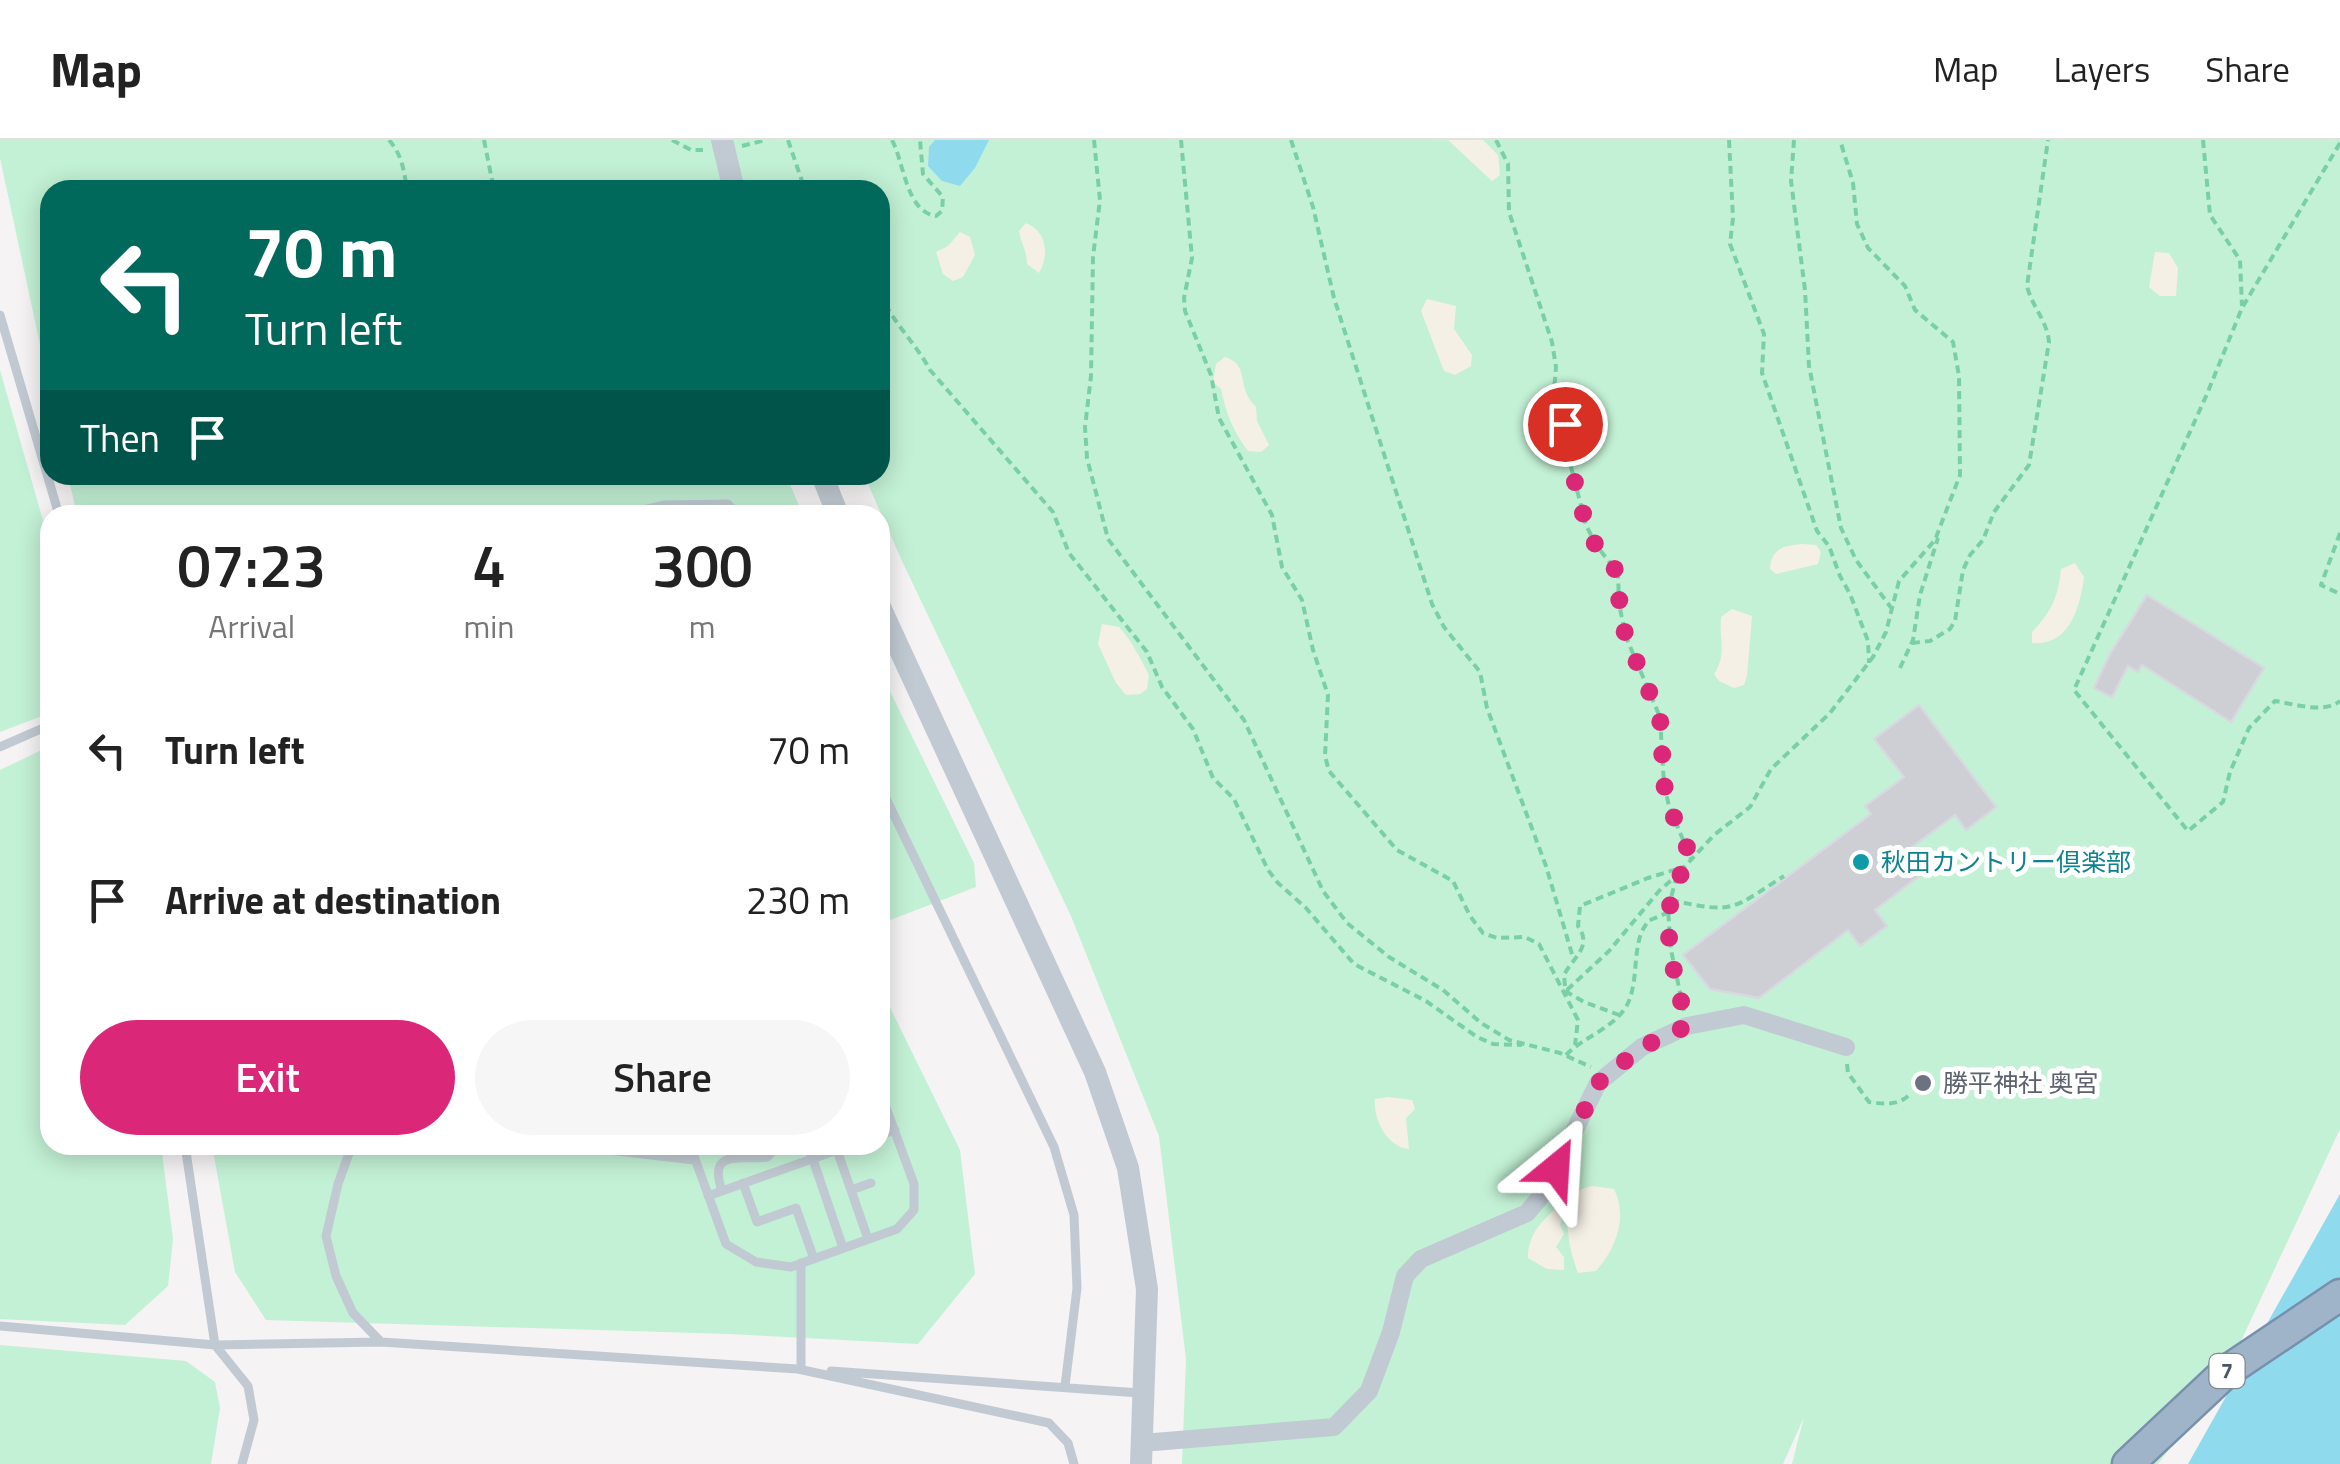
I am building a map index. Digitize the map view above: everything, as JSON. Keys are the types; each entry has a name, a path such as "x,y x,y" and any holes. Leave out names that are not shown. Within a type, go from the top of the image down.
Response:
{"highway":[{"name":"7","path":"2128,1464 2227,1371 2340,1295"}],"street":[{"path":"722,146 731,180"},
{"path":"890,630 1095,1072 1122,1152 1147,1290 1142,1453 1334,1427 1369,1391 1391,1332 1405,1276 1421,1259 1526,1213 1543,1194 1598,1083 1642,1047 1687,1026 1744,1015 1846,1047"}],"lane":[{"path":"0,315 40,451"},
{"path":"696,505 729,505"},
{"path":"0,747 40,729"},
{"path":"890,807 1054,1147 1074,1214 1077,1288 1064,1386"},
{"path":"693,1155 726,1244 756,1262 791,1267 897,1229 914,1210 914,1184 890,1119"},
{"path":"890,1131 894,1130"},
{"path":"186,1155 215,1345 248,1386 254,1420 242,1464"},
{"path":"348,1155 326,1236 336,1276 353,1313 381,1342"},
{"path":"722,1191 717,1178 722,1163 730,1156 768,1155"},
{"path":"811,1155 843,1248"},
{"path":"708,1196 821,1155"},
{"path":"839,1155 868,1239"},
{"path":"851,1190 871,1183"},
{"path":"743,1184 757,1222 796,1208 814,1259"},
{"path":"798,1369 802,1263"},
{"path":"0,1326 215,1345 381,1342 1142,1393"},
{"path":"798,1369 1049,1422 1068,1443 1074,1464"}],"path":[{"path":"389,140 398,150 406,180"},
{"path":"484,140 492,180"},
{"path":"672,140 691,150 766,140"},
{"path":"788,140 802,180"},
{"path":"892,140 914,202 927,215 936,216 942,211 943,197 923,174 920,140"},
{"path":"1094,140 1100,200 1085,426 1087,458 1108,539 1244,720 1322,891 1347,923 1389,958 1443,990 1481,1023 1509,1040 1566,1056 1606,1077"},
{"path":"1180,140 1192,258 1185,311 1211,374 1219,418 1272,515 1282,567 1302,600 1312,650 1328,695 1325,756 1329,771 1397,850 1453,881 1482,933 1497,938 1525,936 1539,944 1578,1020 1575,1045"},
{"path":"1291,140 1346,336 1432,604 1444,627 1480,672 1487,708 1546,866 1574,961"},
{"path":"1496,140 1508,164 1508,212 1552,342 1554,391 1569,439 1570,463 1586,525 1596,546 1618,573 1620,614 1626,637 1660,717 1669,806 1692,859"},
{"path":"1729,140 1730,244 1764,334 1762,374 1817,532 1830,546 1868,641 1868,663"},
{"path":"1794,140 1791,181 1805,290 1809,366 1841,528 1856,560 1892,609"},
{"path":"1565,991 1609,951 1658,891 1714,835 1750,808 1770,769 1830,713 1886,632 1898,581 1935,540 1960,475 1959,376 1953,342 1915,310 1905,286 1868,248 1856,224 1853,183 1840,140"},
{"path":"1912,642 1930,641 1955,621 1962,570 1983,540 1994,512 2029,464 2049,342 2048,328 2027,286 2048,140"},
{"path":"2203,140 2210,215 2240,260 2242,308"},
{"path":"2340,143 2242,308 2074,690 2188,832 2223,802 2248,728 2264,709 2275,701 2311,707 2334,706 2340,701"},
{"path":"890,312 930,370 1052,512 1069,553 1147,652 1162,687 1193,728 1213,778 1234,799 1278,883 1306,908 1354,964 1426,1002 1477,1037 1493,1044 1528,1044"},
{"path":"1900,668 1912,642 1920,595 1940,528"},
{"path":"2340,533 2321,585 2340,594"},
{"path":"1565,991 1564,975 1584,945 1578,926 1580,906 1684,867"},
{"path":"1678,874 1668,912 1671,950 1687,1026"},
{"path":"1671,900 1712,909 1734,908 1784,876"},
{"path":"1566,1056 1575,1045 1619,1015 1628,1003 1642,931 1656,916 1668,912"},
{"path":"1565,991 1619,1015"},
{"path":"1846,1047 1848,1073 1870,1102 1889,1105 1910,1094"}],"green space":[{"name":"秋田カントリー倶楽部","path":"0,140 2340,140 2340,1129 2227,1371 2158,1464 1792,1464 1804,1417 1783,1464 1182,1464 1186,1359 1159,1136 1071,916 890,534 890,505 877,505 868,485 890,485 890,180 40,180 40,344 0,158"},
{"path":"0,370 40,510 40,717 0,732"},
{"path":"70,485 790,485 799,505 75,505"},
{"path":"890,691 974,863 976,887 890,920"},
{"path":"40,751 40,1155 162,1155 173,1239 168,1286 125,1325 0,1319 0,770"},
{"path":"890,1007 960,1150 975,1274 918,1344 729,1334 266,1320 235,1272 214,1155 890,1155"},
{"path":"0,1345 186,1361 215,1382 220,1408 211,1464 0,1464"}],"sand":[{"path":"1448,140 1483,140 1498,155 1500,175 1492,181"},
{"path":"1026,223 1038,232 1044,244 1039,273 1027,264 1019,231"},
{"path":"960,232 970,237 975,255 963,277 953,281 943,274 936,252 948,246"},
{"path":"2155,252 2169,253 2178,268 2176,296 2160,296 2149,287"},
{"path":"1427,299 1456,306 1454,329 1472,355 1471,366 1455,375 1444,371 1421,311"},
{"path":"1225,357 1238,365 1246,392 1256,407 1257,421 1269,445 1261,452 1248,451 1243,444 1221,389 1213,382 1216,364"},
{"path":"1816,545 1821,552 1818,564 1776,574 1770,569 1780,549"},
{"path":"2075,563 2084,577 2071,622 2056,638 2032,643 2032,632 2053,603 2061,569"},
{"path":"1732,609 1752,616 1747,676 1744,685 1734,688 1714,674 1721,654 1721,617"},
{"path":"1102,624 1119,627 1139,656 1149,675 1147,689 1140,694 1126,695 1116,683 1098,644"},
{"path":"1375,1099 1412,1100 1415,1109 1406,1118 1409,1149 1388,1138 1379,1123"},
{"path":"1592,1186 1614,1189 1620,1222 1614,1243 1596,1271 1578,1273 1569,1242 1569,1211 1576,1191"},
{"path":"1555,1209 1564,1214 1560,1225 1564,1234 1556,1247 1564,1257 1564,1270 1547,1269 1528,1258 1536,1231"}],"water":[{"path":"935,140 989,140 975,168 960,186 942,181 928,166 929,147"},
{"path":"2340,1194 2340,1464 2188,1464"}],"building":[{"path":"2147,595 2264,668 2231,722 2142,665 2138,672 2128,666 2112,697 2094,688"},
{"name":"秋田カントリー倶楽部","path":"1919,705 1996,807 1966,830 1955,815 1907,851 1923,873 1875,910 1887,926 1860,946 1848,930 1759,998 1710,989 1683,955 1871,814 1865,806 1904,777 1874,739"}],"place":[{"name":"秋田カントリー倶楽部","path":"1861,862"},
{"name":"勝平神社 奥宮","path":"1923,1083"}],"route":[{"path":"1556,1168 1598,1083 1642,1047 1687,1026 1671,950 1668,909 1678,874 1692,859 1669,806 1660,717 1626,637 1620,614 1618,573 1596,546 1586,525 1570,463 1565,424"}]}
